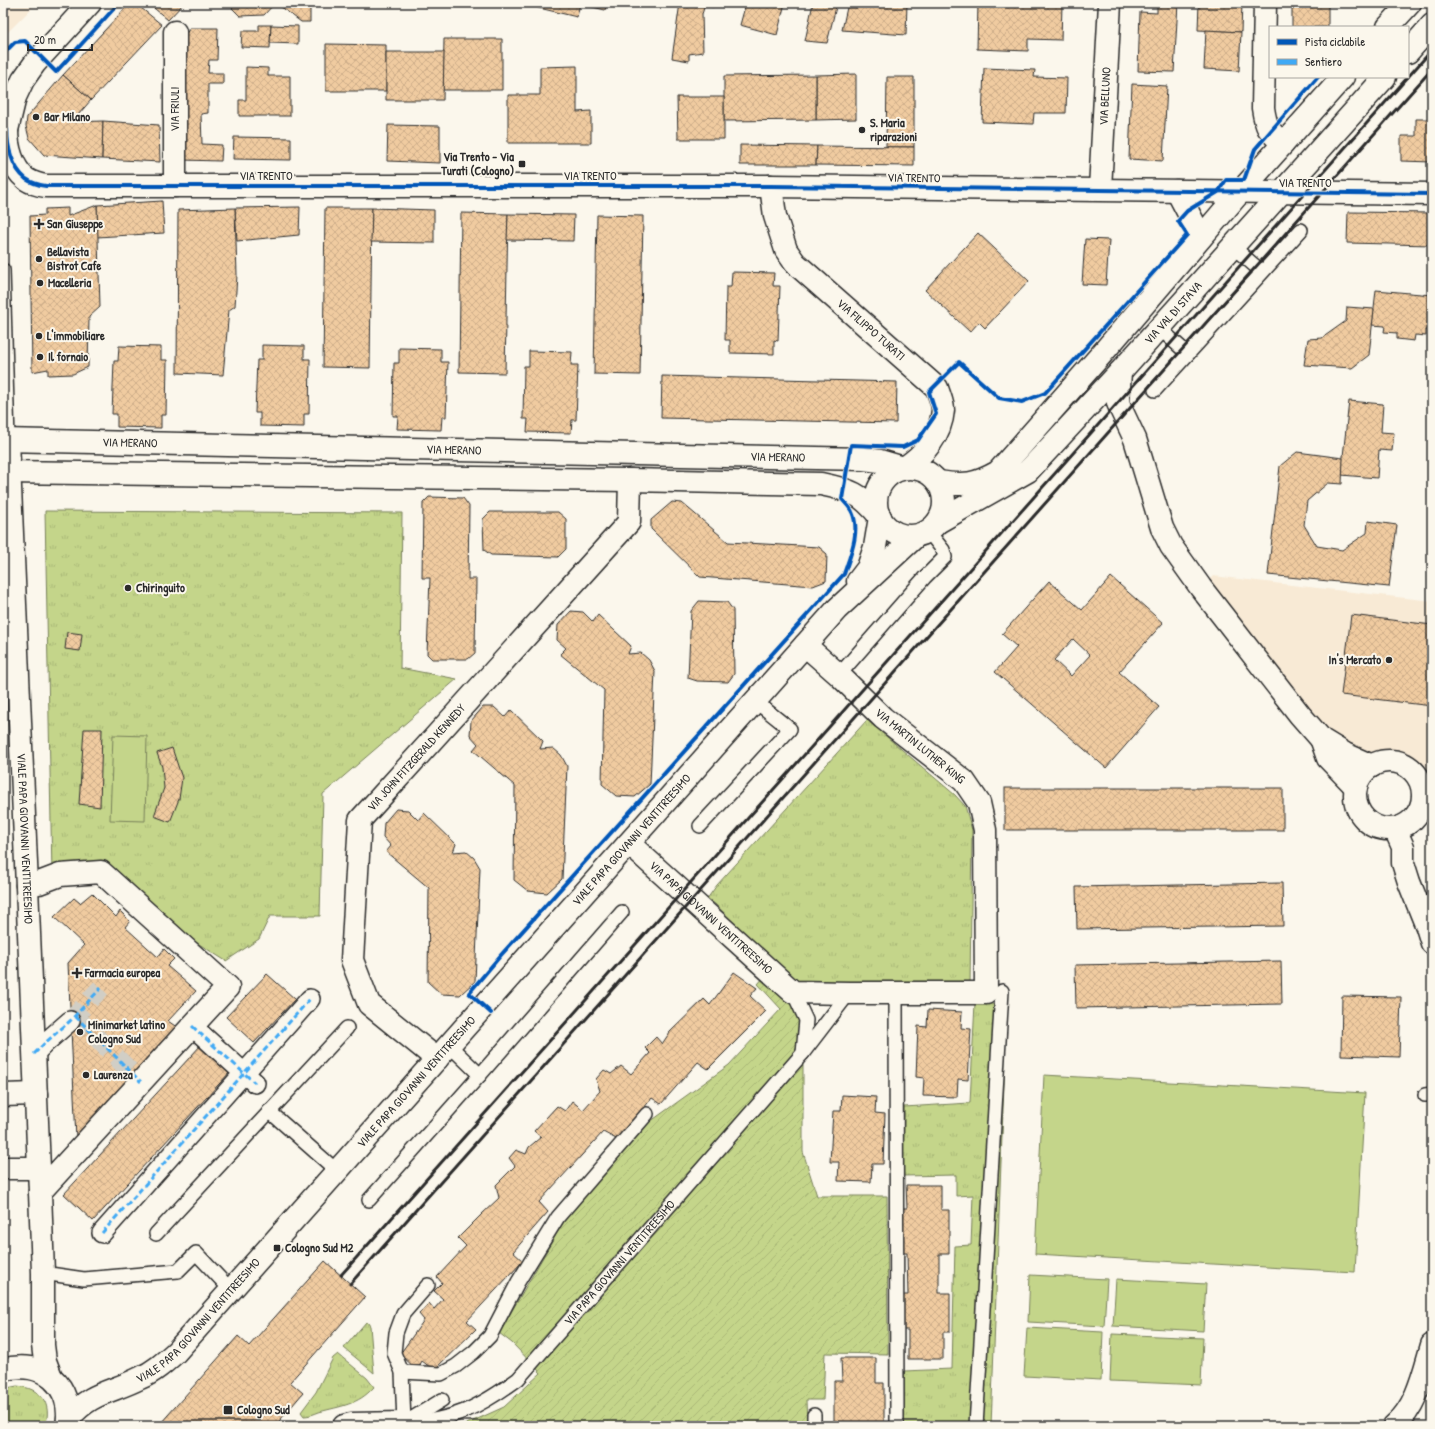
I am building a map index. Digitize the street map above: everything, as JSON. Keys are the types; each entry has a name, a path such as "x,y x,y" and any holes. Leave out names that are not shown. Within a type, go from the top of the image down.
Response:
{"street":[{"path":"6,119 24,80 35,63 90,3"},
{"name":"VIA BELLUNO","path":"1100,189 1110,3"},
{"path":"1265,3 1263,108 1268,130 1283,144"},
{"path":"1389,26 1410,3"},
{"path":"1409,51 1432,25"},
{"name":"VIA FRIULI","path":"175,32 175,186"},
{"path":"3,83 35,63"},
{"path":"938,482 957,485 972,483 998,472 1100,356 1240,192 1343,78"},
{"name":"VIA VAL DI STAVA","path":"927,529 1028,471 1120,372 1384,78"},
{"name":"VIA TRENTO","path":"6,119 9,146 8,156 26,178 36,184 46,186 772,186 1432,194"},
{"name":"VIA FILIPPO TURATI","path":"772,186 775,216 786,250 795,263 937,388 943,408 939,427 932,443 912,463 904,468"},
{"path":"1177,191 1201,237"},
{"path":"1120,372 1118,403 1135,439 1162,528 1172,546 1201,588 1300,715 1322,740 1345,754 1372,766"},
{"name":"VIA MERANO","path":"6,440 864,459 880,461 904,468"},
{"name":"VIALE PAPA GIOVANNI VENTITREESIMO","path":"6,440 9,583 27,885 36,1094 43,1273 43,1345 45,1361 67,1403 67,1422"},
{"path":"6,472 821,484 843,488 860,496 869,503 884,524 893,532 904,536 927,529 941,517 944,506 943,493 938,482 930,474 919,469 904,468 892,473 883,480 878,491 876,502 880,517"},
{"name":"VIA JOHN FITZGERALD KENNEDY","path":"443,1052 369,1004 352,960 360,820 629,522 630,480"},
{"name":"VIALE PAPA GIOVANNI VENTITREESIMO","path":"837,610 868,568 875,547 880,517"},
{"name":"VIALE PAPA GIOVANNI VENTITREESIMO","path":"67,1422 76,1410 90,1398 142,1378 158,1368 176,1352 756,702 805,645 837,610 927,529"},
{"name":"VIA MARTIN LUTHER KING","path":"805,645 839,675 883,718 964,781 979,803 985,830 994,992"},
{"path":"1322,740 1328,758 1356,787"},
{"path":"1432,769 1405,765 1394,761 1382,762 1372,766 1361,776 1356,787 1355,799 1358,810 1364,819 1374,826 1383,829 1395,829 1408,824 1417,815 1432,786"},
{"path":"1405,765 1415,774 1421,784 1423,795 1421,807"},
{"path":"1395,829 1402,847 1403,863 1409,882 1432,943"},
{"name":"VIA PAPA GIOVANNI VENTITREESIMO","path":"628,844 636,849 793,992"},
{"path":"27,885 38,883 60,875 101,872 228,987 192,1026 138,1078 40,1192"},
{"path":"793,992 994,992"},
{"path":"102,1232 250,1078 310,999"},
{"path":"34,1054 70,1021"},
{"path":"192,1026 250,1078"},
{"path":"3,1095 36,1094"},
{"path":"3,1168 39,1168"},
{"path":"1394,1426 1413,1402 1432,1345"},
{"name":"VIALE PAPA GIOVANNI VENTITREESIMO","path":"3,1370 12,1367 29,1367 36,1369 71,1391 87,1393 108,1390"},
{"name":"VIA PAPA GIOVANNI VENTITREESIMO","path":"344,1426 351,1424 404,1423"}],"lane":[{"path":"1155,390 1301,230"},
{"path":"1232,246 1262,272"},
{"name":"VIALE PAPA GIOVANNI VENTITREESIMO","path":"3,270 6,440"},
{"path":"1159,328 1188,354"},
{"path":"839,675 925,577 945,557 943,550 927,529"},
{"path":"700,826 790,729 756,702"},
{"path":"369,1200 622,912"},
{"name":"VIA PAPA GIOVANNI VENTITREESIMO","path":"793,992 806,1020 803,1053"},
{"path":"976,1426 994,992"},
{"name":"VIA PAPA GIOVANNI VENTITREESIMO","path":"404,1423 422,1423 461,1414 493,1397 518,1379 803,1053 849,993"},
{"path":"896,993 897,1426"},
{"path":"156,1234 347,1028"},
{"path":"443,1052 480,1075"},
{"path":"269,1111 337,1171"},
{"path":"402,1372 441,1374 456,1366 474,1352 490,1336 518,1282 558,1217 647,1114"},
{"path":"43,1273 84,1279 178,1271 196,1253 231,1290"},
{"path":"428,1285 403,1314 396,1333 394,1353 402,1372 404,1423 442,1400"}],"shaded area":[{"path":"3,3 37,3 3,37"},
{"path":"1213,576 1432,601 1432,769 1405,765 1393,761 1382,762 1345,754 1201,588"}],"green space":[{"path":"45,511 402,513 400,668 457,679 323,794 320,916 270,916 259,939 226,961 183,934 112,874 52,875"},
{"path":"867,720 955,795 965,806 972,830 970,985 798,985 715,904 707,899 717,885"},
{"path":"113,735 147,736 145,821 110,820"},
{"path":"764,977 789,999 800,1024 803,1053 803,1152 817,1196 887,1196 888,1354 825,1353 823,1400 806,1400 807,1426 628,1426 624,1423 562,1426 462,1426 504,1407 541,1373 512,1343 499,1333 571,1209 647,1124 729,1065 781,1009 758,984"},
{"path":"975,1003 1007,1005 991,1426 904,1426 904,1371 952,1369 955,1246 971,1245 973,1195 956,1196 956,1175 903,1176 904,1107 970,1103"},
{"path":"1044,1075 1365,1093 1355,1272 1035,1254"},
{"path":"1030,1275 1107,1279 1104,1326 1028,1322"},
{"path":"1116,1279 1206,1284 1203,1331 1113,1326"},
{"path":"366,1322 370,1326 374,1373 344,1348"},
{"path":"1027,1328 1103,1332 1101,1380 1024,1376"},
{"path":"1112,1334 1203,1338 1201,1385 1110,1381"},
{"path":"338,1354 367,1378 374,1387 362,1398 349,1404 304,1416 301,1412 316,1392 333,1358"},
{"path":"17,1386 32,1390 43,1398 47,1410 45,1426 3,1426 3,1391 7,1388"}],"building":[{"path":"130,3 135,3 162,25 91,100 63,75"},
{"path":"148,3 184,3 168,20"},
{"path":"227,3 275,3 264,15 240,16"},
{"path":"276,3 310,3 310,22 301,22"},
{"path":"518,3 580,3 577,17"},
{"path":"580,3 607,3 605,10"},
{"path":"680,3 714,3 713,7 705,5 702,14 703,52 689,54 689,61 672,58"},
{"path":"746,3 785,3 777,35 740,25"},
{"path":"813,3 837,3 827,43 805,41"},
{"path":"848,3 907,3 906,35 842,30"},
{"path":"978,3 1062,4 1061,40 1028,39 1028,51 977,49"},
{"path":"1157,3 1178,3 1174,72 1138,71 1140,12 1157,13"},
{"path":"1199,3 1242,3 1241,32 1198,30"},
{"path":"1292,3 1328,3 1328,26 1292,26"},
{"path":"259,25 271,25 270,48 241,47 242,31 259,31"},
{"path":"271,25 298,26 298,44 270,43"},
{"path":"190,28 218,28 217,60 209,60 208,73 223,73 223,84 208,84 208,113 201,114 202,144 222,145 221,161 182,160 181,41"},
{"path":"1206,30 1241,32 1239,71 1204,69"},
{"path":"444,39 502,39 502,90 443,90"},
{"path":"326,44 386,45 386,91 326,91"},
{"path":"386,52 444,52 443,100 386,100"},
{"path":"577,66 577,112 591,111 591,143 508,143 508,95 540,95 540,67"},
{"path":"246,67 268,68 268,76 290,76 290,116 239,116 239,100 246,100"},
{"path":"984,68 1035,70 1034,77 1067,78 1066,113 1034,113 1033,124 982,122"},
{"path":"856,74 856,119 816,120 816,75"},
{"path":"63,75 91,100 72,122 103,121 102,159 44,155 29,138 26,126 27,117"},
{"path":"816,75 816,120 724,121 724,76"},
{"path":"887,77 914,77 914,147 886,147"},
{"path":"1132,84 1167,86 1163,161 1129,159"},
{"path":"677,97 724,97 724,139 678,139"},
{"path":"1416,119 1432,119 1432,162 1401,161 1401,136 1416,136"},
{"path":"103,121 159,125 160,162 102,159"},
{"path":"388,125 440,126 440,163 387,161"},
{"path":"234,137 291,138 291,160 233,159"},
{"path":"740,145 817,146 816,165 740,165"},
{"path":"817,146 914,147 914,166 816,165"},
{"path":"162,201 164,233 97,237 97,205"},
{"path":"97,205 100,307 89,317 88,367 73,374 48,375 48,369 32,372 30,216 45,215 45,209 68,208 68,216"},
{"path":"300,207 299,235 237,241 235,208"},
{"path":"235,208 237,275 235,306 229,310 223,375 177,373 178,210"},
{"path":"325,208 372,208 370,368 323,367"},
{"path":"372,208 434,210 434,243 371,242"},
{"path":"1348,212 1432,213 1432,245 1347,243"},
{"path":"461,213 508,214 505,373 459,372"},
{"path":"508,214 574,215 573,241 507,240"},
{"path":"597,215 643,216 640,375 594,374"},
{"path":"978,233 1029,281 985,328 979,322 970,332 925,290"},
{"path":"1085,239 1109,240 1106,285 1082,284"},
{"path":"732,272 774,273 773,286 780,286 778,341 774,340 774,354 730,353 730,340 725,340 726,287 731,287"},
{"path":"1376,290 1432,295 1432,330 1426,330 1426,336 1415,335 1414,341 1397,339 1397,333 1384,332 1385,326 1372,325"},
{"path":"1347,307 1374,309 1369,355 1352,368 1304,365 1308,339 1322,338 1346,321"},
{"path":"262,345 304,346 304,359 310,359 309,414 304,414 304,427 260,426 260,413 255,413 257,360 262,360"},
{"path":"119,346 161,347 161,360 167,360 166,415 161,415 161,428 117,427 117,414 112,414 114,361 118,361"},
{"path":"399,348 441,349 441,362 448,362 446,417 442,417 441,430 397,429 398,416 393,416 394,363 399,363"},
{"path":"529,351 572,352 571,365 578,365 576,420 572,420 571,433 527,432 528,419 523,419 524,366 529,366"},
{"path":"662,376 897,382 896,423 661,418"},
{"path":"1349,401 1383,404 1381,432 1394,433 1392,451 1379,450 1377,478 1341,475"},
{"path":"1297,452 1343,458 1342,484 1328,483 1307,501 1304,525 1317,546 1342,550 1367,533 1368,521 1397,525 1389,587 1268,575 1280,466"},
{"path":"429,497 463,498 469,506 468,579 476,579 475,653 468,659 432,659 427,654 430,578 422,578 423,503"},
{"path":"672,502 682,503 728,542 819,547 827,554 826,581 813,586 700,577 651,529 651,520"},
{"path":"490,512 558,512 566,519 566,549 558,557 491,555 484,550 483,519"},
{"path":"1111,577 1163,623 1119,672 1159,707 1106,768 995,672 1017,647 1002,634 1049,581 1082,610","holes":["1073,639 1090,655 1071,676 1054,660"]},
{"path":"699,601 727,602 733,610 734,674 728,682 697,681 688,678 691,611"},
{"path":"571,611 583,612 593,622 598,615 631,646 628,654 641,653 649,660 655,671 650,784 635,797 616,796 602,784 604,690 560,654 566,648 557,640 558,625"},
{"name":"In's Mercato","path":"1351,615 1432,625 1432,706 1341,695"},
{"path":"67,632 82,634 80,651 65,649"},
{"path":"483,707 494,707 505,717 511,710 543,741 540,749 553,748 561,755 567,766 562,879 547,893 528,891 514,880 515,786 473,750 478,744 470,735 471,721"},
{"path":"84,729 102,729 100,807 79,804"},
{"path":"172,748 182,778 179,799 170,822 154,816 164,788 162,767 157,753"},
{"path":"1005,788 1283,788 1283,830 1005,830"},
{"path":"396,809 408,810 418,820 424,813 456,844 453,852 466,851 474,858 480,868 475,981 460,995 441,994 428,982 429,888 386,852 391,846 383,837 384,823"},
{"path":"1282,883 1283,926 1077,929 1076,887"},
{"path":"92,893 116,917 120,911 130,921 125,927 158,957 164,949 174,959 167,966 196,991 168,1021 178,1028 76,1139 68,963 84,945 54,917 74,898 80,903"},
{"path":"1281,961 1282,1004 1076,1008 1075,965"},
{"path":"734,972 757,988 750,996 766,1011 708,1069 698,1062 661,1104 652,1098 618,1140 603,1132 539,1202 548,1212 513,1252 523,1261 467,1321 476,1329 434,1370 422,1361 417,1370 400,1354 424,1320 419,1314 429,1303 434,1309 443,1299 434,1291 442,1283 437,1277 466,1246 458,1238 499,1198 496,1185 515,1166 509,1158 516,1150 526,1154 529,1147 541,1137 534,1131 557,1106 565,1111 572,1101 583,1110 600,1091 596,1079 604,1070 611,1074 621,1066 631,1074 650,1053 645,1048 656,1037 662,1044 670,1032 704,999 710,1005"},
{"path":"267,974 295,999 254,1043 226,1017"},
{"path":"1342,996 1401,997 1399,1057 1341,1055"},
{"path":"928,1010 962,1012 961,1028 971,1029 968,1080 958,1079 957,1097 923,1096 924,1078 916,1077 918,1026 927,1027"},
{"path":"202,1044 231,1071 93,1221 64,1194"},
{"path":"842,1095 876,1097 875,1113 885,1114 883,1164 872,1164 871,1182 838,1181 839,1162 830,1162 833,1111 841,1111"},
{"path":"906,1185 941,1185 941,1210 949,1210 949,1254 939,1254 939,1293 950,1293 950,1332 943,1332 943,1359 908,1359 908,1330 901,1330 901,1295 908,1295 907,1253 899,1253 899,1208 907,1208"},
{"path":"325,1261 365,1297 290,1382 303,1393 275,1426 163,1426 160,1424 238,1336 249,1346"},
{"path":"841,1358 876,1358 876,1383 884,1383 884,1426 834,1426 834,1381 842,1381"}],"tunnel":[{"path":"70,1021 101,988"},
{"path":"75,1016 134,1075"}],"railway":[{"path":"1409,76 1432,50"},
{"path":"350,1284 1432,69"},
{"path":"341,1275 1407,78"}],"marked path":[{"path":"34,1054 70,1021 101,988"},
{"path":"102,1233 310,999"},
{"path":"75,1016 141,1082"},
{"path":"192,1026 255,1083"}],"cycle path":[{"path":"3,54 15,42 25,41 56,72 119,3"},
{"path":"491,1013 469,993 501,955 844,574 852,551 855,535 852,512 842,499 851,445 903,447 918,440 936,414 929,392 959,362 999,398 1022,402 1045,393 1187,235 1178,221 1187,211 1218,192 1226,180 1244,180 1255,149 1317,78"},
{"path":"7,130 9,150 17,169 26,179 36,184 46,186 771,186 1432,194"}],"place":[{"name":"Bar Milano","path":"36,117"},
{"name":"S. Maria riparazioni","path":"862,130"},
{"name":"Via Trento - Via Turati (Cologno)","path":"522,164"},
{"name":"San Giuseppe","path":"39,224"},
{"name":"Bellavista Bistrot Cafe","path":"39,259"},
{"name":"Macelleria","path":"40,283"},
{"name":"L'immobiliare","path":"39,336"},
{"name":"Il fornaio","path":"40,357"},
{"name":"Chiringuito","path":"128,588"},
{"name":"In's Mercato","path":"1389,660"},
{"name":"Farmacia europea","path":"77,973"},
{"name":"Minimarket latino Cologno Sud","path":"80,1032"},
{"name":"Laurenza","path":"86,1075"},
{"name":"Cologno Sud M2","path":"277,1248"},
{"name":"Cologno Sud","path":"228,1410"}]}
